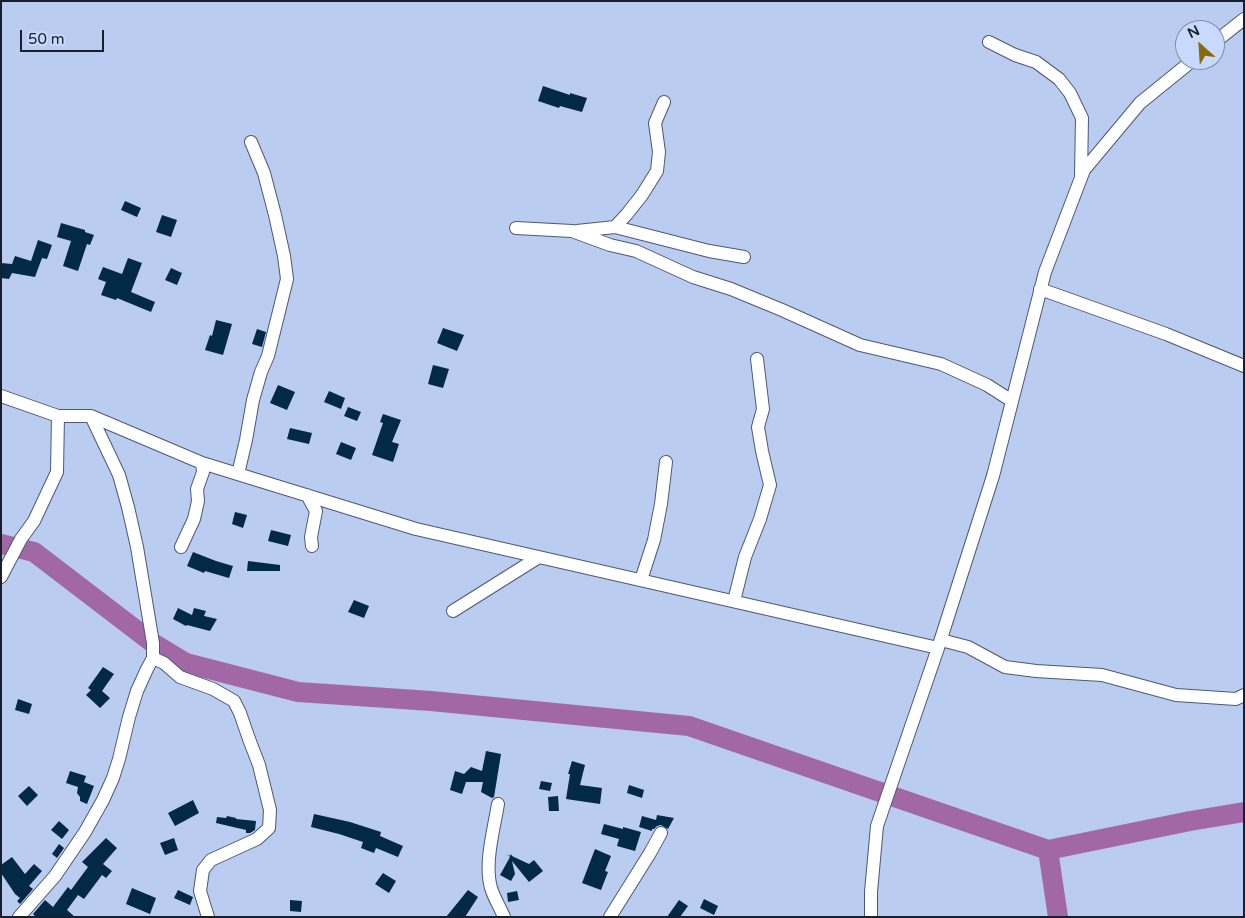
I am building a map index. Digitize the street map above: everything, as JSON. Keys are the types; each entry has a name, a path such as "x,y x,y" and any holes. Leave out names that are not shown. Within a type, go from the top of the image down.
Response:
{"street":[{"path":"1225,34 1244,19"},
{"path":"989,42 1015,56 1036,62 1059,79 1070,93 1082,118 1081,178"},
{"path":"872,917 871,892 877,826 940,644 993,476 1045,272 1084,170 1140,103 1181,70"},
{"path":"615,227 642,195 657,171 660,152 655,123 664,102"},
{"path":"238,474 261,372 268,356 287,279 284,256 264,173 251,142"},
{"path":"516,228 572,231 615,227 709,251 744,257"},
{"path":"572,231 610,245 636,251 693,277 782,310 860,345 942,364 987,385 1012,402"},
{"path":"1040,290 1166,334 1244,366"},
{"path":"734,601 745,557 760,519 770,485 758,427 763,408 757,359"},
{"path":"1,396 58,416 91,416 202,463 416,529 734,601 940,644 968,648 1005,666 1036,671 1102,675 1176,695 1236,699 1244,695"},
{"path":"1,577 21,539 34,521 57,472 58,416"},
{"path":"19,917 55,876 85,832 103,800 119,759 137,692 153,658 128,507 119,475 91,416"},
{"path":"640,580 654,540 666,462"},
{"path":"182,547 194,519 198,501 197,489 204,472 202,463"},
{"path":"308,495 316,510 311,537 312,546"},
{"path":"452,611 526,567 539,557"},
{"path":"153,658 164,663 180,677 213,689 234,701 260,765 270,810 269,828 257,840 211,860 203,870 200,891 208,917"},
{"path":"498,804 489,869 491,887 504,917"},
{"path":"610,917 661,832"}],"building":[{"path":"543,86 570,95 570,93 587,98 582,112 560,106 559,108 538,101"},
{"path":"125,201 141,208 137,217 121,210"},
{"path":"162,215 177,220 171,237 156,232"},
{"path":"61,223 85,230 85,232 94,235 90,245 87,244 78,271 63,266 71,241 57,237"},
{"path":"38,240 52,245 47,259 42,258 35,277 12,273 9,279 1,278 1,263 12,264 15,256 31,261"},
{"path":"128,258 142,263 131,292 155,302 151,312 117,298 116,300 101,295 106,282 98,279 103,267 122,274"},
{"path":"171,268 182,273 177,285 165,280"},
{"path":"216,320 232,324 223,355 205,350 210,335 212,336"},
{"path":"443,328 464,335 457,351 437,343"},
{"path":"257,329 266,332 262,347 252,344"},
{"path":"433,365 449,369 443,388 428,384"},
{"path":"278,385 295,392 287,410 270,403"},
{"path":"329,391 345,398 341,409 324,402"},
{"path":"348,407 361,412 357,421 344,416"},
{"path":"383,414 401,420 392,442 399,444 393,462 372,455 383,423 380,422"},
{"path":"290,428 312,433 309,444 287,439"},
{"path":"341,442 356,448 351,460 336,454"},
{"path":"235,512 247,515 243,528 232,524"},
{"path":"271,530 291,535 288,546 268,541"},
{"path":"193,552 233,566 229,578 205,571 204,573 187,566"},
{"path":"248,561 280,565 280,571 247,571"},
{"path":"354,600 369,606 364,618 348,612"},
{"path":"178,608 192,615 194,608 206,611 204,616 217,619 210,631 186,626 173,619"},
{"path":"103,667 114,674 102,691 110,698 100,708 86,695 91,690 88,688"},
{"path":"18,699 32,704 29,714 15,710"},
{"path":"486,751 501,754 494,797 492,798 481,792 483,782 466,782 462,794 450,790 455,771 464,774 471,767 482,771"},
{"path":"572,761 585,765 580,785 602,788 600,804 566,799 570,774 568,774"},
{"path":"70,771 86,776 84,782 94,786 87,804 80,801 77,793 78,787 66,783"},
{"path":"541,781 552,783 550,791 539,789"},
{"path":"629,785 644,790 642,798 627,793"},
{"path":"29,786 38,795 27,806 18,796"},
{"path":"558,796 559,811 549,811 548,797"},
{"path":"193,800 199,813 175,826 168,813"},
{"path":"314,814 350,822 381,832 380,836 403,846 398,857 376,848 374,853 361,848 363,842 311,827"},
{"path":"657,815 674,818 668,829 661,825 652,829 652,831 639,827 642,816 656,820"},
{"path":"227,816 256,821 255,830 246,833 246,830 216,823 217,817 226,818"},
{"path":"59,821 69,830 62,839 51,830"},
{"path":"604,824 641,832 635,851 617,846 619,839 601,834"},
{"path":"106,838 117,848 103,864 112,871 106,878 102,875 84,899 78,895 67,910 75,917 36,917 33,914 45,900 53,907 68,887 71,890 88,867 82,862"},
{"path":"174,838 178,850 165,855 160,843"},
{"path":"59,844 64,848 57,858 52,854"},
{"path":"595,849 611,856 605,871 608,872 601,890 582,883"},
{"path":"507,854 510,856 511,854 529,864 534,860 543,871 529,882 512,861 515,874 511,881 500,875 510,857"},
{"path":"12,857 25,874 34,864 42,871 29,886 33,889 20,904 17,901 20,898 15,894 1,873 1,865"},
{"path":"383,873 396,881 389,893 375,884"},
{"path":"132,888 156,898 150,914 126,904"},
{"path":"178,890 193,897 190,905 174,898"},
{"path":"468,890 478,897 465,917 446,917"},
{"path":"517,891 519,900 508,902 507,893"},
{"path":"704,899 718,906 714,915 700,908"},
{"path":"290,900 302,901 301,912 290,911"},
{"path":"679,900 688,906 680,917 667,917"}],"waterway":[{"path":"1,544 34,552 153,643 186,663 298,692 431,701 689,726 1048,850 1058,917"},
{"path":"1048,850 1244,812"}]}
